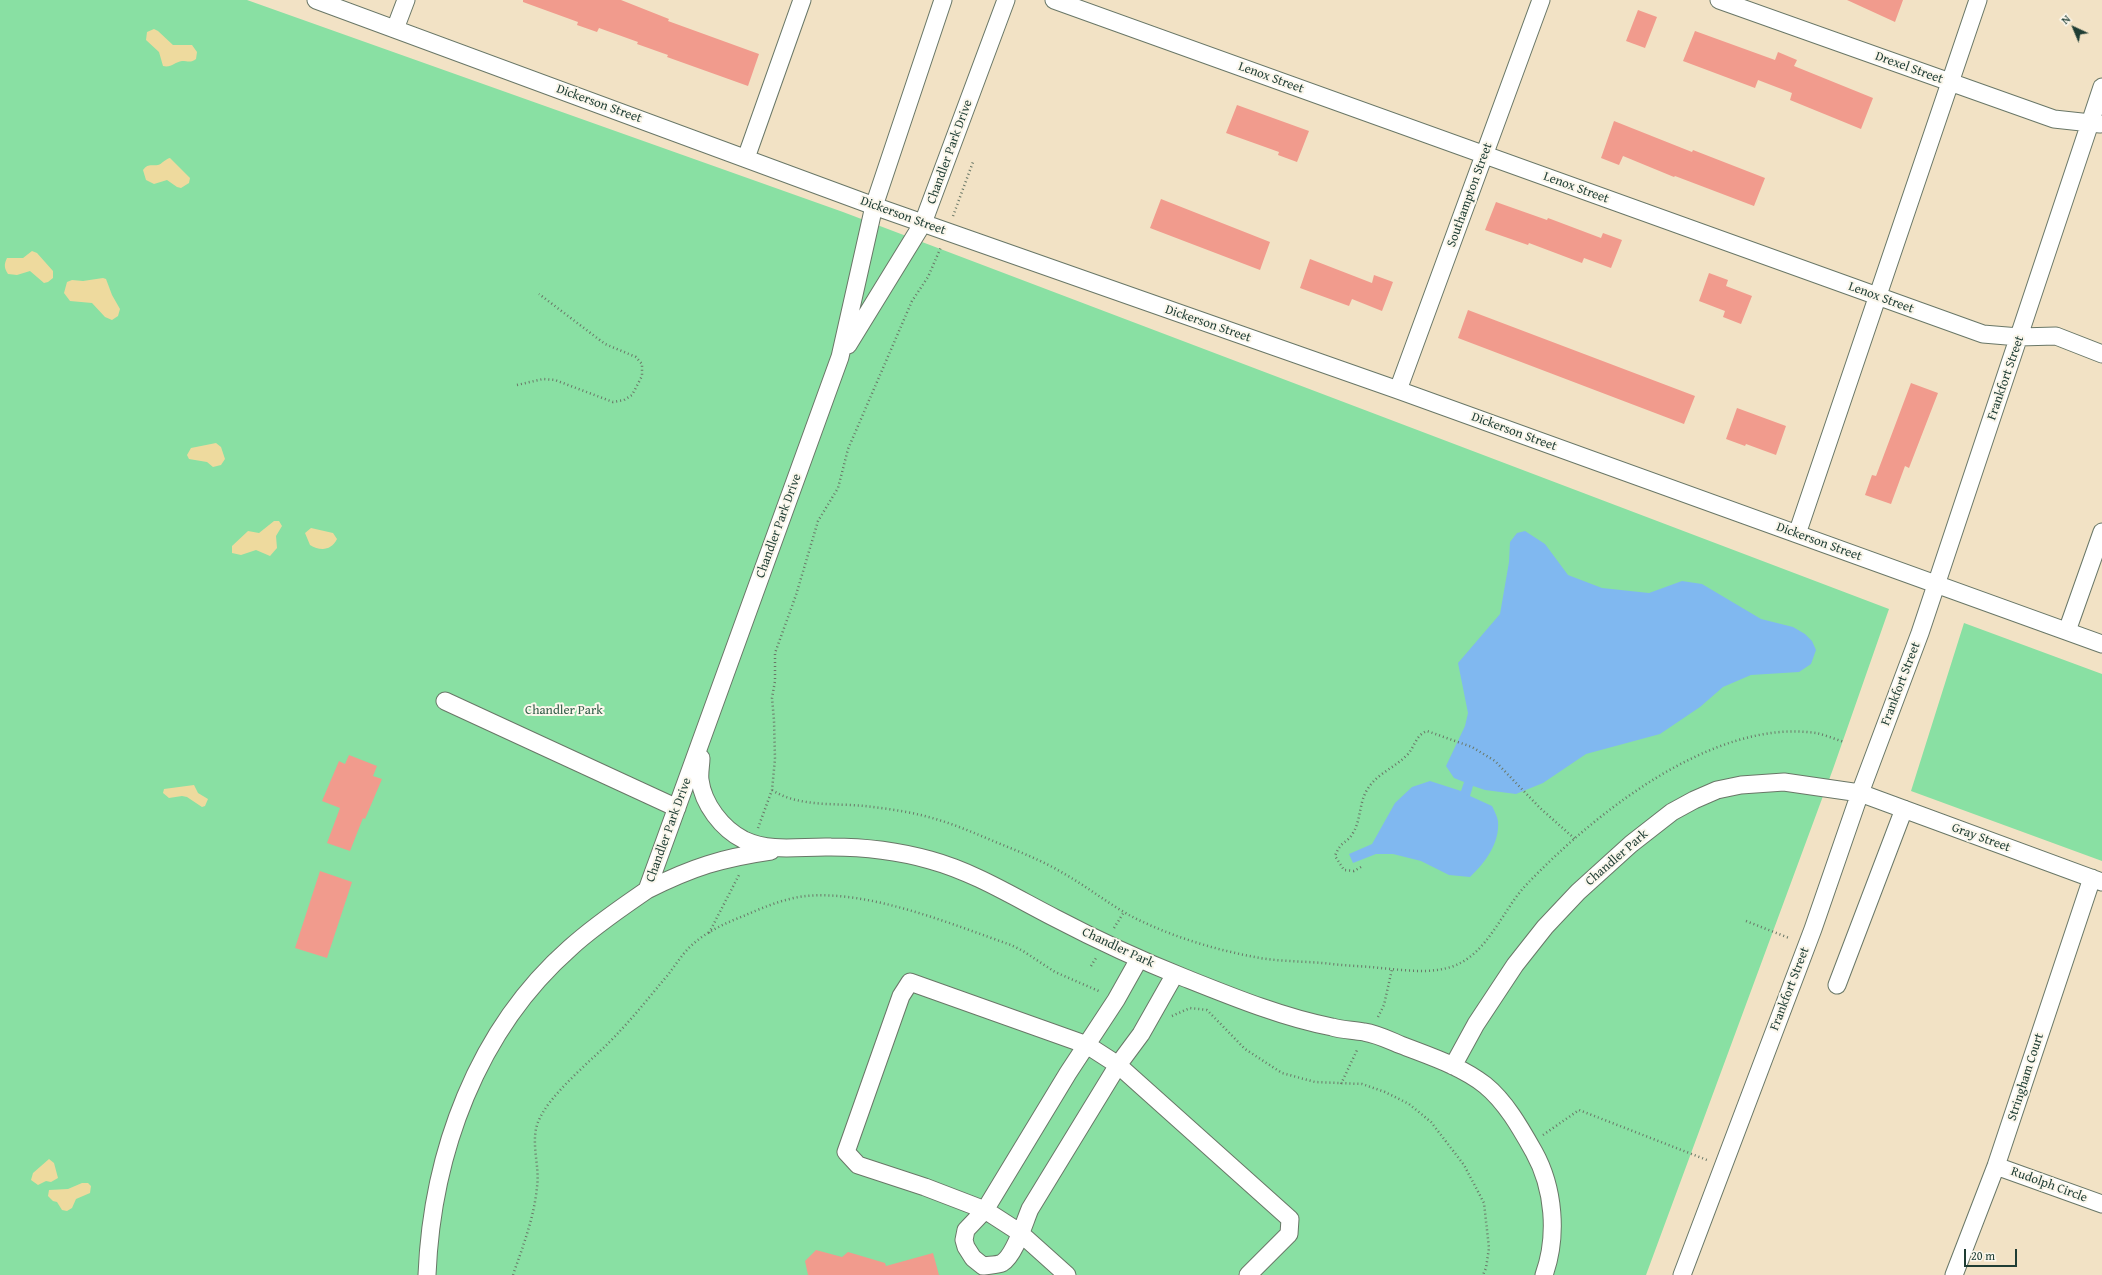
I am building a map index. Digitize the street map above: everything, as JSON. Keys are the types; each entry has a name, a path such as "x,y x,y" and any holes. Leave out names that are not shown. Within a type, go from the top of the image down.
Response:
{"street":[{"name":"Dickerson Street","path":"316,0 874,206 1398,390 2102,644"},
{"path":"396,29 406,0"},
{"path":"746,158 802,0"},
{"name":"Chandler Park Drive","path":"427,1275 431,1222 443,1162 458,1113 474,1076 493,1041 519,1002 543,974 569,948 598,924 647,890 840,357 874,206 943,0"},
{"name":"Chandler Park Drive","path":"840,357 923,223 1006,0"},
{"name":"Lenox Street","path":"1054,0 1983,334 2019,337 2056,336 2102,354"},
{"name":"Southampton Street","path":"1398,390 1541,0"},
{"name":"Drexel Street","path":"1719,0 2054,119 2096,123"},
{"path":"1796,534 1978,0"},
{"name":"Frankfort Street","path":"1682,1275 1816,922 1860,793 1936,584 2019,337 2096,123 2102,87"},
{"path":"2067,631 2102,532"},
{"path":"445,701 677,808"},
{"name":"Chandler Park","path":"703,737 699,779 704,798 714,814 727,828 743,839 750,849"},
{"name":"Chandler Park","path":"1453,1066 1495,994 1545,927 1604,867 1672,812 1716,790 1766,782 1809,785 1860,793"},
{"name":"Gray Street","path":"1860,793 2097,880"},
{"path":"1837,985 1904,809"},
{"name":"Chandler Park","path":"647,890 683,872 760,846 783,849 831,847 868,849 899,853 930,860 985,881 1092,937 1138,959 1175,974 1282,1013 1331,1027 1367,1032 1453,1066 1485,1085 1519,1126 1546,1178 1552,1210 1551,1239 1544,1275"},
{"name":"Stringham Court","path":"1954,1275 1996,1166 2097,880"},
{"path":"1138,959 1116,1000 985,1210 966,1230 964,1240 974,1258 983,1266 1002,1263 1015,1250 1019,1232 1030,1209 1118,1065 1141,1034 1175,974"},
{"path":"1068,1275 1019,1232 985,1210 939,1192 858,1166 846,1152 902,996 910,982 1087,1045 1118,1065 1290,1219 1288,1234 1248,1275"},
{"name":"Rudolph Circle","path":"1996,1166 2102,1204"}],"path":[{"path":"709,933 736,882 772,790 775,759 772,698 775,673 775,653 796,595 818,521 838,488 848,449 912,301 936,263 973,162"},
{"path":"518,385 543,379 556,380 613,402 624,400 632,394 642,376 642,364 636,357 605,344 539,294"},
{"path":"1361,867 1354,871 1344,870 1335,856 1339,846 1353,834 1362,800 1367,788 1376,777 1409,754 1423,733 1427,731 1472,747 1495,761 1575,839"},
{"path":"772,790 780,795 803,801 865,806 905,812 939,820 968,830 1029,855 1062,872 1128,914 1168,932 1213,948 1262,958 1406,971 1431,971 1452,967 1469,959 1483,944 1525,886 1596,820 1650,782 1701,754 1766,734 1817,734 1844,742"},
{"path":"513,1275 522,1252 535,1202 538,1185 535,1145 537,1125 546,1109 575,1075 620,1032 679,959 693,945 709,933 762,908 804,896 833,895 890,905 1011,945 1055,972 1116,1000"},
{"path":"1746,921 1789,938"},
{"path":"1170,1018 1190,1008 1207,1010 1245,1049 1282,1073 1315,1082 1362,1084 1385,1092 1409,1104 1431,1122 1464,1165 1484,1203 1490,1248 1483,1275"},
{"path":"1529,1143 1579,1110 1707,1160"}],"green space":[{"name":"Chandler Park","path":"0,0 247,0 843,212 1889,609 1833,769 1646,1275 0,1275"},
{"path":"1964,623 2102,674 2102,861 1911,791"}],"sand":[{"path":"154,29 173,45 192,45 197,52 196,59 163,66 159,52 146,40 147,32"},
{"path":"170,158 190,178 189,183 181,188 167,180 154,184 146,180 143,170 145,168 148,166 158,165"},
{"path":"32,251 37,253 53,271 53,278 48,282 44,283 30,271 17,275 8,274 5,268 7,258 23,258"},
{"path":"103,278 106,279 112,295 120,309 118,316 112,320 105,317 92,303 70,301 64,293 67,282 72,280 83,281"},
{"path":"216,443 221,447 225,459 221,465 213,467 207,462 189,459 187,455 191,448"},
{"path":"274,521 279,521 282,526 276,536 277,548 270,556 256,550 241,555 232,553 232,546 248,531 259,533"},
{"path":"311,528 333,533 337,539 335,543 325,549 310,545 305,533"},
{"path":"194,785 198,793 208,799 205,806 202,807 187,797 182,796 169,798 163,793 164,789"},
{"path":"49,1159 54,1163 58,1178 51,1182 46,1181 38,1185 31,1180 33,1173"},
{"path":"82,1183 88,1183 91,1186 90,1193 76,1199 72,1208 67,1211 62,1210 57,1202 53,1201 48,1196 49,1190 68,1189"}],"water":[{"path":"1525,531 1545,544 1568,575 1602,588 1649,593 1682,581 1702,584 1761,619 1793,627 1805,634 1812,641 1816,650 1811,664 1799,672 1751,675 1723,687 1700,707 1660,734 1586,754 1543,783 1516,794 1485,790 1473,786 1470,796 1492,806 1498,819 1498,829 1494,845 1486,859 1470,877 1449,875 1421,861 1393,854 1376,854 1353,863 1349,854 1372,844 1395,803 1412,787 1430,781 1461,791 1464,782 1454,778 1446,766 1465,726 1468,713 1458,663 1500,614 1509,562 1510,542 1517,533"}],"building":[{"path":"523,0 621,0 669,19 668,21 759,54 748,86 667,57 668,55 637,44 638,42 599,28 597,32 577,25 578,22 523,2"},
{"path":"1847,0 1903,0 1895,22"},
{"path":"1638,10 1657,17 1645,48 1626,41"},
{"path":"1695,31 1775,60 1778,52 1797,60 1794,66 1873,98 1861,129 1790,100 1792,93 1758,80 1755,88 1683,61"},
{"path":"1237,105 1309,131 1297,162 1278,155 1279,152 1226,133"},
{"path":"1614,121 1692,152 1693,150 1765,178 1754,206 1675,176 1674,177 1623,156 1619,165 1601,158"},
{"path":"1161,199 1270,242 1260,270 1150,228"},
{"path":"1496,202 1547,220 1548,218 1601,238 1603,233 1622,240 1611,268 1584,258 1582,263 1529,243 1528,245 1485,230"},
{"path":"1310,259 1372,283 1374,275 1393,282 1382,311 1352,299 1349,306 1300,288"},
{"path":"1709,273 1728,280 1726,286 1752,296 1741,324 1723,317 1725,311 1699,301"},
{"path":"1468,310 1695,396 1684,424 1458,338"},
{"path":"1911,383 1938,393 1909,468 1905,466 1891,504 1865,495 1872,475 1876,476"},
{"path":"1737,408 1786,426 1776,455 1746,444 1745,446 1726,439"},
{"path":"349,755 377,766 373,776 382,779 365,819 363,818 350,851 327,843 340,808 322,801 339,761 345,764"},
{"path":"320,871 352,882 327,958 295,948"},
{"path":"816,1250 842,1257 848,1252 885,1263 886,1266 933,1253 939,1275 808,1275 805,1261"}]}
